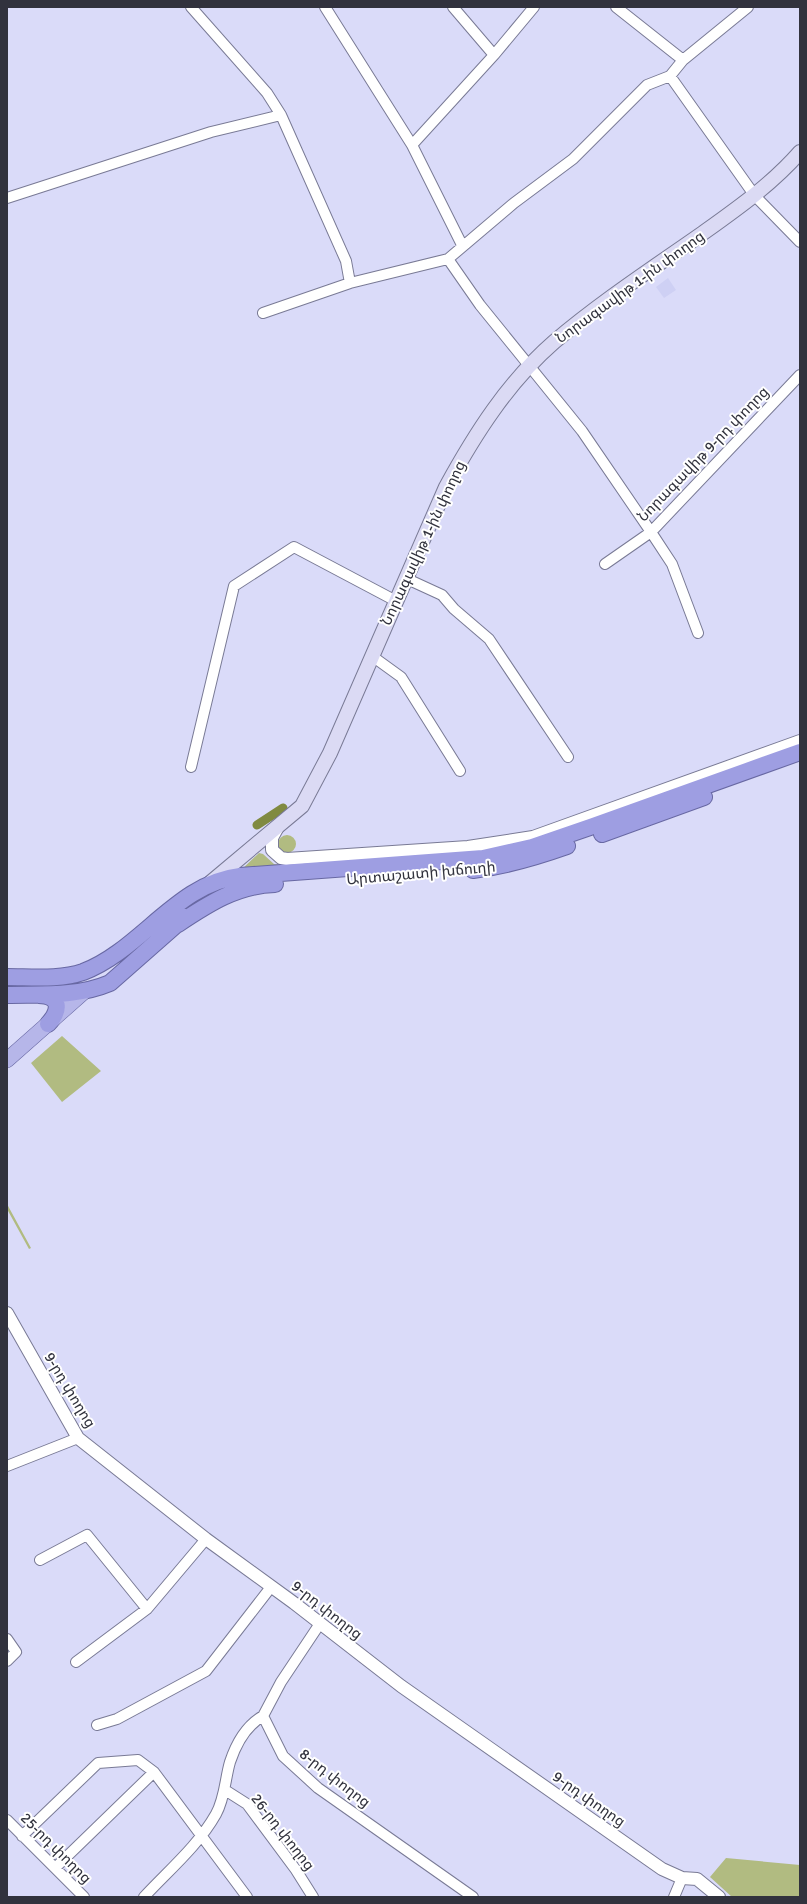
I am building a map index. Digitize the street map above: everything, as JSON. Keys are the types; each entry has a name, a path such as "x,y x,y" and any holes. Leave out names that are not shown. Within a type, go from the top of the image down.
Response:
{"highway":[{"name":"Արտաշատի խճուղի","path":"142,935 193,892 225,878 483,858 532,847 586,829 800,752"},
{"name":"Արտաշատի խճուղի","path":"178,924 223,896 253,886 474,870 532,859 800,763"},
{"path":"36,995 85,991 110,983 178,924 202,898 209,884"},
{"path":"85,991 125,954 142,935"},
{"path":"7,977 60,976 83,972 116,953 142,935"},
{"path":"7,995 49,996 56,1002 57,1012 48,1024"}],"main road":[{"name":"Նորագավիթ 1-ին փողոց","path":"209,884 302,806 330,753 446,486 466,450 501,398 553,343 589,315 755,196 800,152"},
{"path":"7,1060 85,991"}],"street":[{"path":"191,7 267,93 281,115 346,261 350,283"},
{"path":"325,7 412,145 462,245"},
{"path":"453,7 494,55"},
{"path":"412,145 494,55 534,7"},
{"path":"616,7 684,60"},
{"path":"263,313 350,283 448,259 462,245 573,159 647,85 670,76 684,60 748,7"},
{"path":"670,76 755,196 800,242"},
{"path":"7,198 211,132 281,115"},
{"path":"448,259 480,304 582,431 652,532 672,564 698,633"},
{"name":"Նորագավիթ 9-րդ փողոց","path":"605,564 652,532 800,375"},
{"path":"191,767 234,586 294,547 396,602"},
{"path":"405,578 442,595 454,609 489,639 568,757"},
{"path":"372,656 401,677 460,771"},
{"name":"Արտաշատի խճուղի","path":"278,827 272,838 272,850 281,858 287,859 500,843 533,836 592,816 800,741"},
{"name":"9-րդ փողոց","path":"7,1313 78,1438 206,1539 401,1686 662,1869 682,1878 697,1879 719,1897"},
{"path":"7,1466 78,1438"},
{"path":"40,1560 87,1535 147,1609"},
{"path":"76,1662 147,1609 206,1539"},
{"path":"97,1725 117,1718 206,1671 271,1587"},
{"path":"144,1897 202,1835 217,1813 225,1790 230,1762 245,1732 253,1722 264,1716 281,1682 319,1625"},
{"path":"7,1639 16,1652 7,1661"},
{"name":"8-րդ փողոց","path":"264,1716 283,1756 318,1788 473,1897"},
{"path":"22,1836 98,1763 138,1760 154,1772 247,1897"},
{"path":"54,1868 154,1772"},
{"name":"26-րդ փողոց","path":"225,1790 246,1804 296,1870 313,1897"},
{"name":"25-րդ փողոց","path":"7,1820 84,1897"},
{"path":"674,1897 682,1878"}],"shaded area":[{"path":"668,278 676,290 664,298 656,287"}],"green space":[{"path":"287,835 293,838 296,844 293,850 287,853 281,850 278,844 281,838"},
{"path":"259,853 263,854 274,864 286,866 241,870"},
{"path":"62,1036 101,1071 62,1102 31,1063"},
{"path":"7,1204 31,1248 29,1249 7,1209"},
{"path":"726,1858 800,1865 800,1897 732,1897 710,1877"}],"waterway":[{"path":"257,825 283,808"}]}
